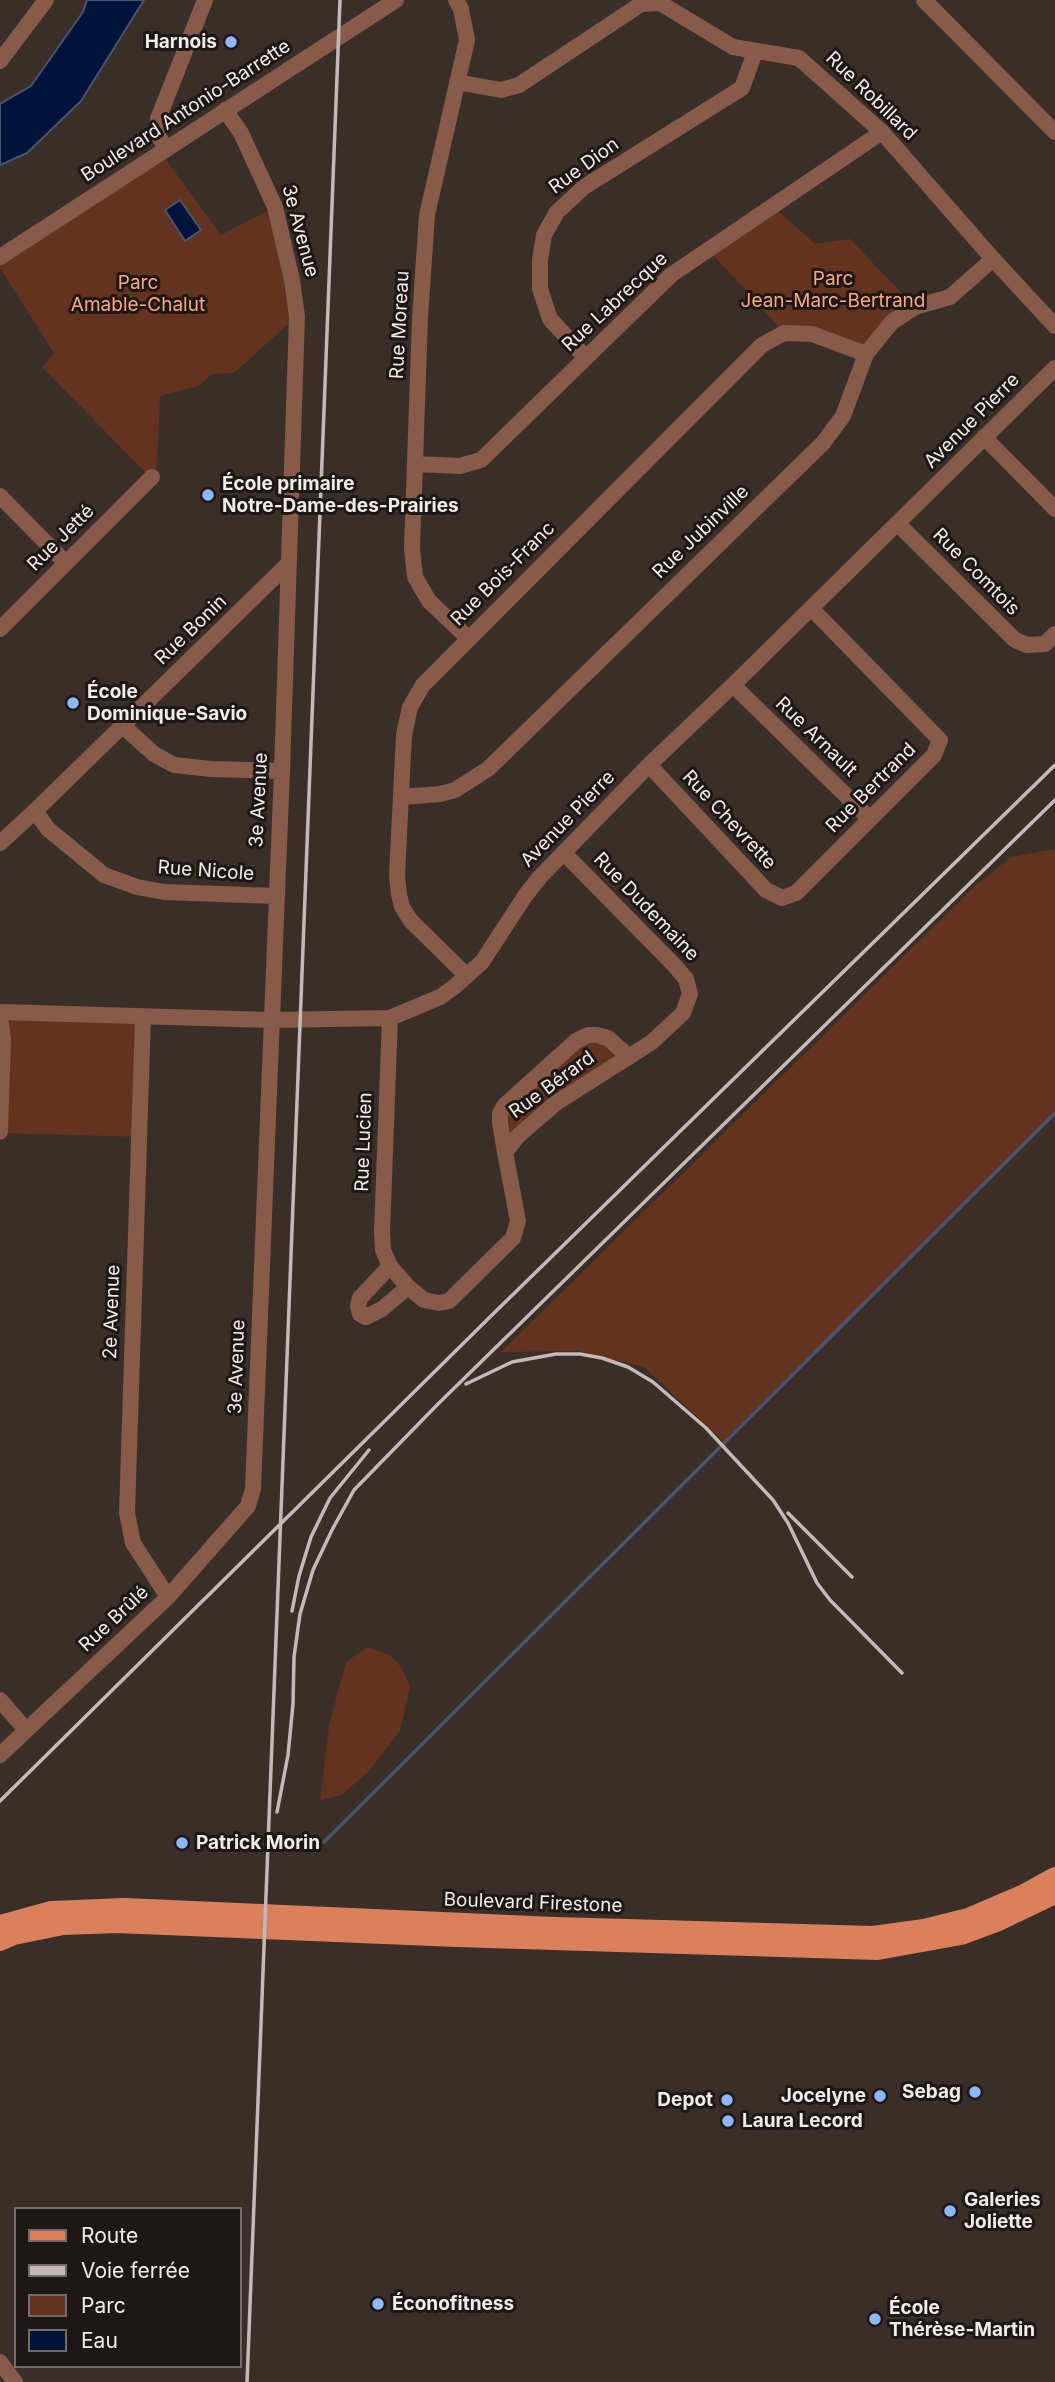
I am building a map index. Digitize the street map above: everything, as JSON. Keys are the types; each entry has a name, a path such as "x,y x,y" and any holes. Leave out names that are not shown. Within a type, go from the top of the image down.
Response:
{"main road":[{"name":"Boulevard Firestone","path":"0,1924 51,1910 125,1907 555,1926 873,1935 924,1928 968,1917 1024,1893 1055,1876"},
{"name":"Boulevard Firestone","path":"0,1942 14,1936 63,1926 117,1924 878,1951 961,1936 999,1922 1055,1895"}],"street":[{"path":"0,61 46,0"},
{"path":"166,148 157,134 158,119 205,0"},
{"name":"Boulevard Antonio-Barrette","path":"0,257 396,0"},
{"name":"Rue Moreau","path":"456,0 461,9 467,40 427,215 412,548 415,577 429,601 468,638"},
{"path":"924,0 1055,132"},
{"path":"940,0 943,18"},
{"name":"Rue Robillard","path":"457,82 501,90 519,85 641,4 660,3 733,47 799,58 883,132 1055,326"},
{"name":"Rue Dion","path":"585,357 550,319 540,289 540,260 544,235 556,212 584,187 742,88 755,52"},
{"name":"3e Avenue","path":"225,110 247,145 275,207 296,300 282,771 253,1489 248,1506"},
{"name":"Rue Labrecque","path":"415,464 460,466 481,460 671,275 883,132"},
{"name":"Rue Jubinville","path":"401,797 455,790 488,769 823,443 844,416 866,354 892,322 915,307 950,297 993,259"},
{"name":"Rue Bois-Franc","path":"467,976 411,921 402,907 397,876 404,735 410,707 423,685 762,345 784,333 812,334 866,354"},
{"name":"Avenue Pierre","path":"0,1012 271,1020 390,1018 439,997 482,962 525,896 649,765 1055,368"},
{"path":"984,438 1055,509"},
{"name":"Rue Jetté","path":"0,629 152,477"},
{"path":"0,496 66,563"},
{"name":"Rue Comtois","path":"898,524 1015,639 1027,645 1045,644 1055,634"},
{"name":"Rue Bonin","path":"0,843 289,563"},
{"name":"Rue Bertrand","path":"782,898 796,893 934,755 940,740 811,608"},
{"name":"Rue Arnault","path":"733,685 870,819"},
{"path":"123,726 154,754 174,765 282,771"},
{"name":"Rue Chevrette","path":"649,765 766,890 782,898"},
{"name":"Rue Nicole","path":"35,811 48,829 104,875 137,887 164,892 275,896"},
{"name":"Rue Dudemaine","path":"564,853 687,979 690,994"},
{"name":"Rue Bérard","path":"505,1152 518,1136 556,1104 652,1042 683,1013 690,994"},
{"name":"2e Avenue","path":"143,1017 127,1513 133,1543 168,1597"},
{"path":"0,1018 3,1039 0,1132"},
{"name":"Rue Lucien","path":"390,1018 383,1250 390,1266 408,1287"},
{"name":"Rue Bérard","path":"408,1287 424,1300 449,1301 513,1238 518,1221 500,1124 500,1114 505,1105 576,1041 588,1035 608,1038 629,1057"},
{"path":"390,1266 360,1298 360,1314 366,1317 373,1315 408,1287"},
{"name":"Rue Brûlé","path":"0,1755 168,1597 248,1506"},
{"path":"0,1700 26,1730"},
{"path":"0,2362 15,2382"}],"green space":[{"name":"Parc Amable-Chalut","path":"164,157 221,235 275,207 297,316 234,373 212,374 198,386 160,396 157,467 148,475 42,367 54,353 0,268 0,257"},
{"name":"Parc Jean-Marc-Bertrand","path":"773,206 815,244 850,239 915,307 866,354 784,333 708,249"},
{"path":"1055,850 1055,1113 725,1443 644,1367 578,1351 501,1352 975,886 1011,857"},
{"path":"0,1012 143,1017 145,1137 0,1133"},
{"path":"597,1035 629,1057 505,1152 500,1113 514,1095"},
{"path":"367,1647 390,1655 401,1667 410,1686 400,1731 369,1771 342,1795 320,1800 329,1726 346,1662"}],"water":[{"path":"87,0 144,0 81,101 27,153 0,165 0,104 31,86 83,12"},
{"path":"180,200 201,230 185,241 165,210"}],"waterway":[{"path":"324,1842 1055,1113"}],"railway":[{"path":"247,2382 340,0"},
{"path":"0,1801 1055,765"},
{"path":"277,1812 288,1755 294,1657 300,1614 313,1570 354,1490 438,1404 1055,800"},
{"path":"466,1384 512,1362 556,1354 602,1358 628,1367 653,1382 706,1428 773,1500 788,1523 817,1583 830,1600 902,1673"},
{"path":"292,1611 311,1537 330,1498 369,1450"},
{"path":"788,1513 852,1577"}],"place":[{"name":"Harnois","path":"231,42"},
{"name":"École primaire Notre-Dame-des-Prairies","path":"208,495"},
{"name":"École Dominique-Savio","path":"73,703"},
{"name":"Patrick Morin","path":"182,1843"},
{"name":"Sebag","path":"975,2092"},
{"name":"Jocelyne","path":"880,2096"},
{"name":"Depot","path":"727,2100"},
{"name":"Laura Lecord","path":"728,2121"},
{"name":"Galeries Joliette","path":"950,2211"},
{"name":"Éconofitness","path":"378,2304"},
{"name":"École Thérèse-Martin","path":"875,2319"}]}
